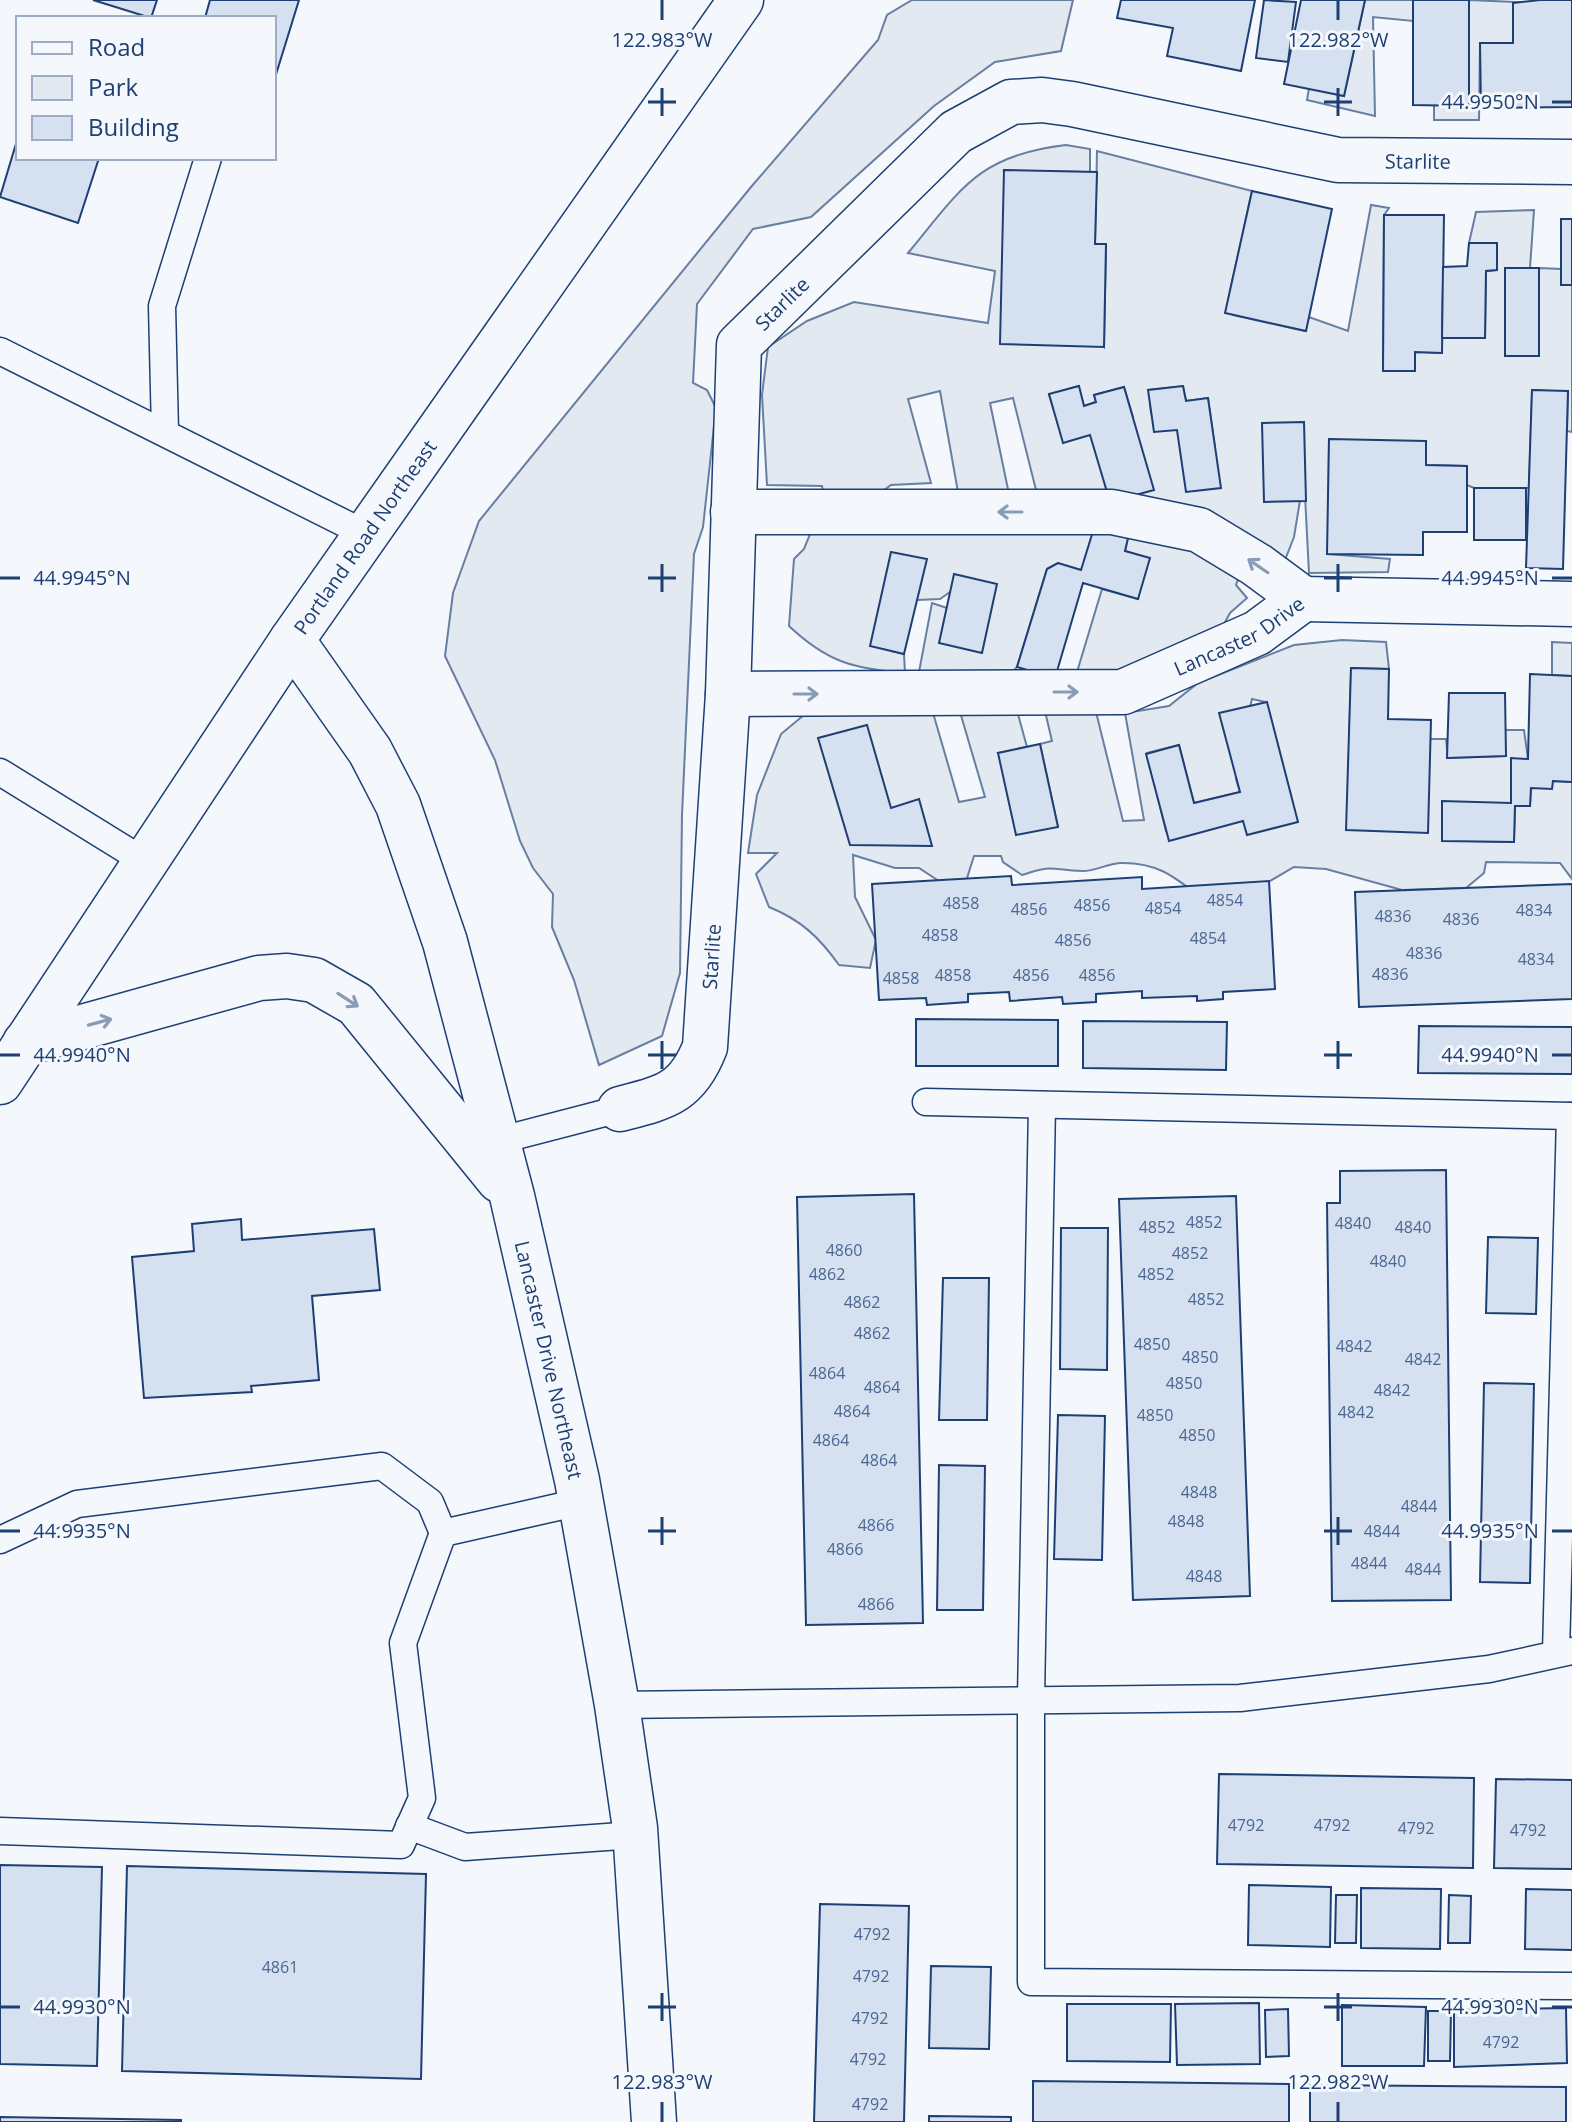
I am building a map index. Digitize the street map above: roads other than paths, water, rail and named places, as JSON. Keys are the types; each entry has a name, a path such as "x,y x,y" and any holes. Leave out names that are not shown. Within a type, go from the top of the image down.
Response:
{"main road":[{"name":"Portland Road Northeast","path":"0,1082 292,640 741,0"},
{"name":"Starlite","path":"620,1109 662,1098 694,1076 705,1047 728,694 739,345 956,132 1011,102 1042,100 1072,104 1338,160 1572,162"},
{"name":"Lancaster Drive","path":"728,694 1123,692 1257,633 1303,599 1257,565 1199,530 1112,512 733,512"},
{"path":"1303,599 1572,604"},
{"name":"Lancaster Drive Northeast","path":"292,640 370,751 398,805 445,942 512,1196 580,1502 617,1705 635,1835 654,2122"},
{"path":"25,1043 259,978 287,976 314,980 356,1004 512,1196"}],"lane":[{"path":"165,432 162,306 207,160"},
{"path":"0,351 366,534"},
{"path":"0,772 144,861"},
{"path":"617,1705 1240,1698 1489,1669 1564,1652 1571,1116 926,1102"},
{"path":"1042,1105 1031,1698 1031,1982 1572,1986"},
{"path":"497,1141 620,1109"},
{"path":"0,1540 77,1504 382,1466 430,1502 443,1533 403,1643 422,1798 401,1845 0,1831"},
{"path":"443,1533 580,1502"},
{"path":"409,1826 465,1847 635,1835"}]}
